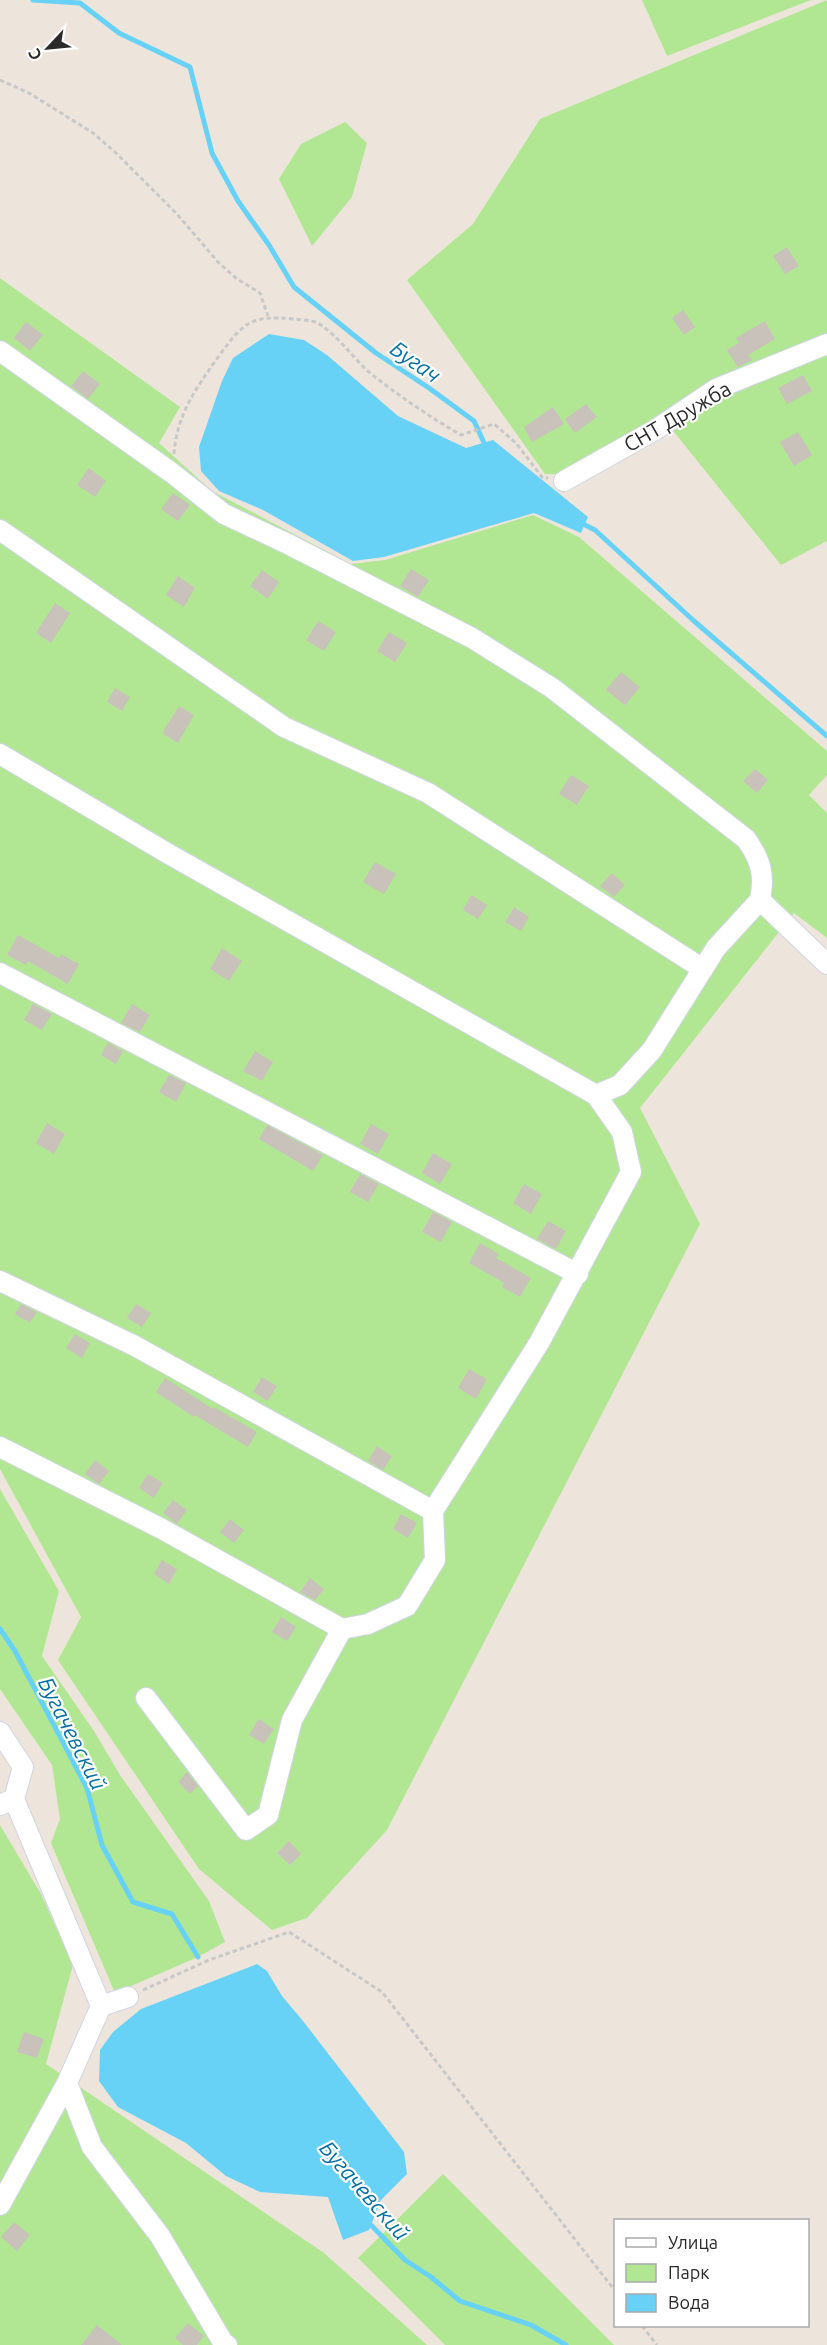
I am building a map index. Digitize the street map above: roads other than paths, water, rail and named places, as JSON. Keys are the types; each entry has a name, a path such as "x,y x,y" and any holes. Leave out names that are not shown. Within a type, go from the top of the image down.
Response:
{"street":[{"name":"СНТ Дружба","path":"564,481 655,430 716,389 827,344"},
{"path":"0,351 172,473 224,514 472,638 552,688 746,839 756,853 764,881 760,900 716,948 652,1050 620,1085 596,1095"},
{"path":"0,530 284,727 428,793 703,969"},
{"path":"0,754 167,853 596,1095 622,1132 631,1172 539,1343 434,1511 435,1560 407,1606 368,1624 342,1629 162,1529 0,1447"},
{"path":"760,900 827,964"},
{"path":"0,973 578,1274"},
{"path":"0,1281 135,1346 434,1511"},
{"path":"146,1698 246,1830 268,1815 292,1720 342,1629"},
{"path":"0,1732 23,1767 7,1802 101,2006"},
{"path":"0,2205 67,2083 101,2006 128,1997"},
{"path":"67,2083 92,2147 160,2236 225,2345"}],"water":[{"path":"269,334 304,340 327,355 398,416 466,448 493,440 588,517 581,533 534,513 384,557 353,561 263,510 219,491 201,471 199,447 222,381 233,358"},
{"path":"257,1964 267,1971 282,1996 404,2152 407,2174 381,2200 369,2230 343,2240 328,2197 260,2192 226,2176 186,2143 118,2107 99,2081 100,2050 113,2032 141,2009"}],"waterway":[{"name":"Бугач","path":"33,0 80,3 119,33 190,67 212,153 238,201 269,245 294,287 376,353 474,421 486,447"},
{"name":"Бугач","path":"579,522 595,530 694,621 827,736"},
{"name":"Бугачевский","path":"0,1629 15,1651 87,1788 102,1845 133,1902 172,1914 198,1957"},
{"name":"Бугачевский","path":"367,2221 405,2260 431,2277 460,2301 531,2325 566,2345"}]}
